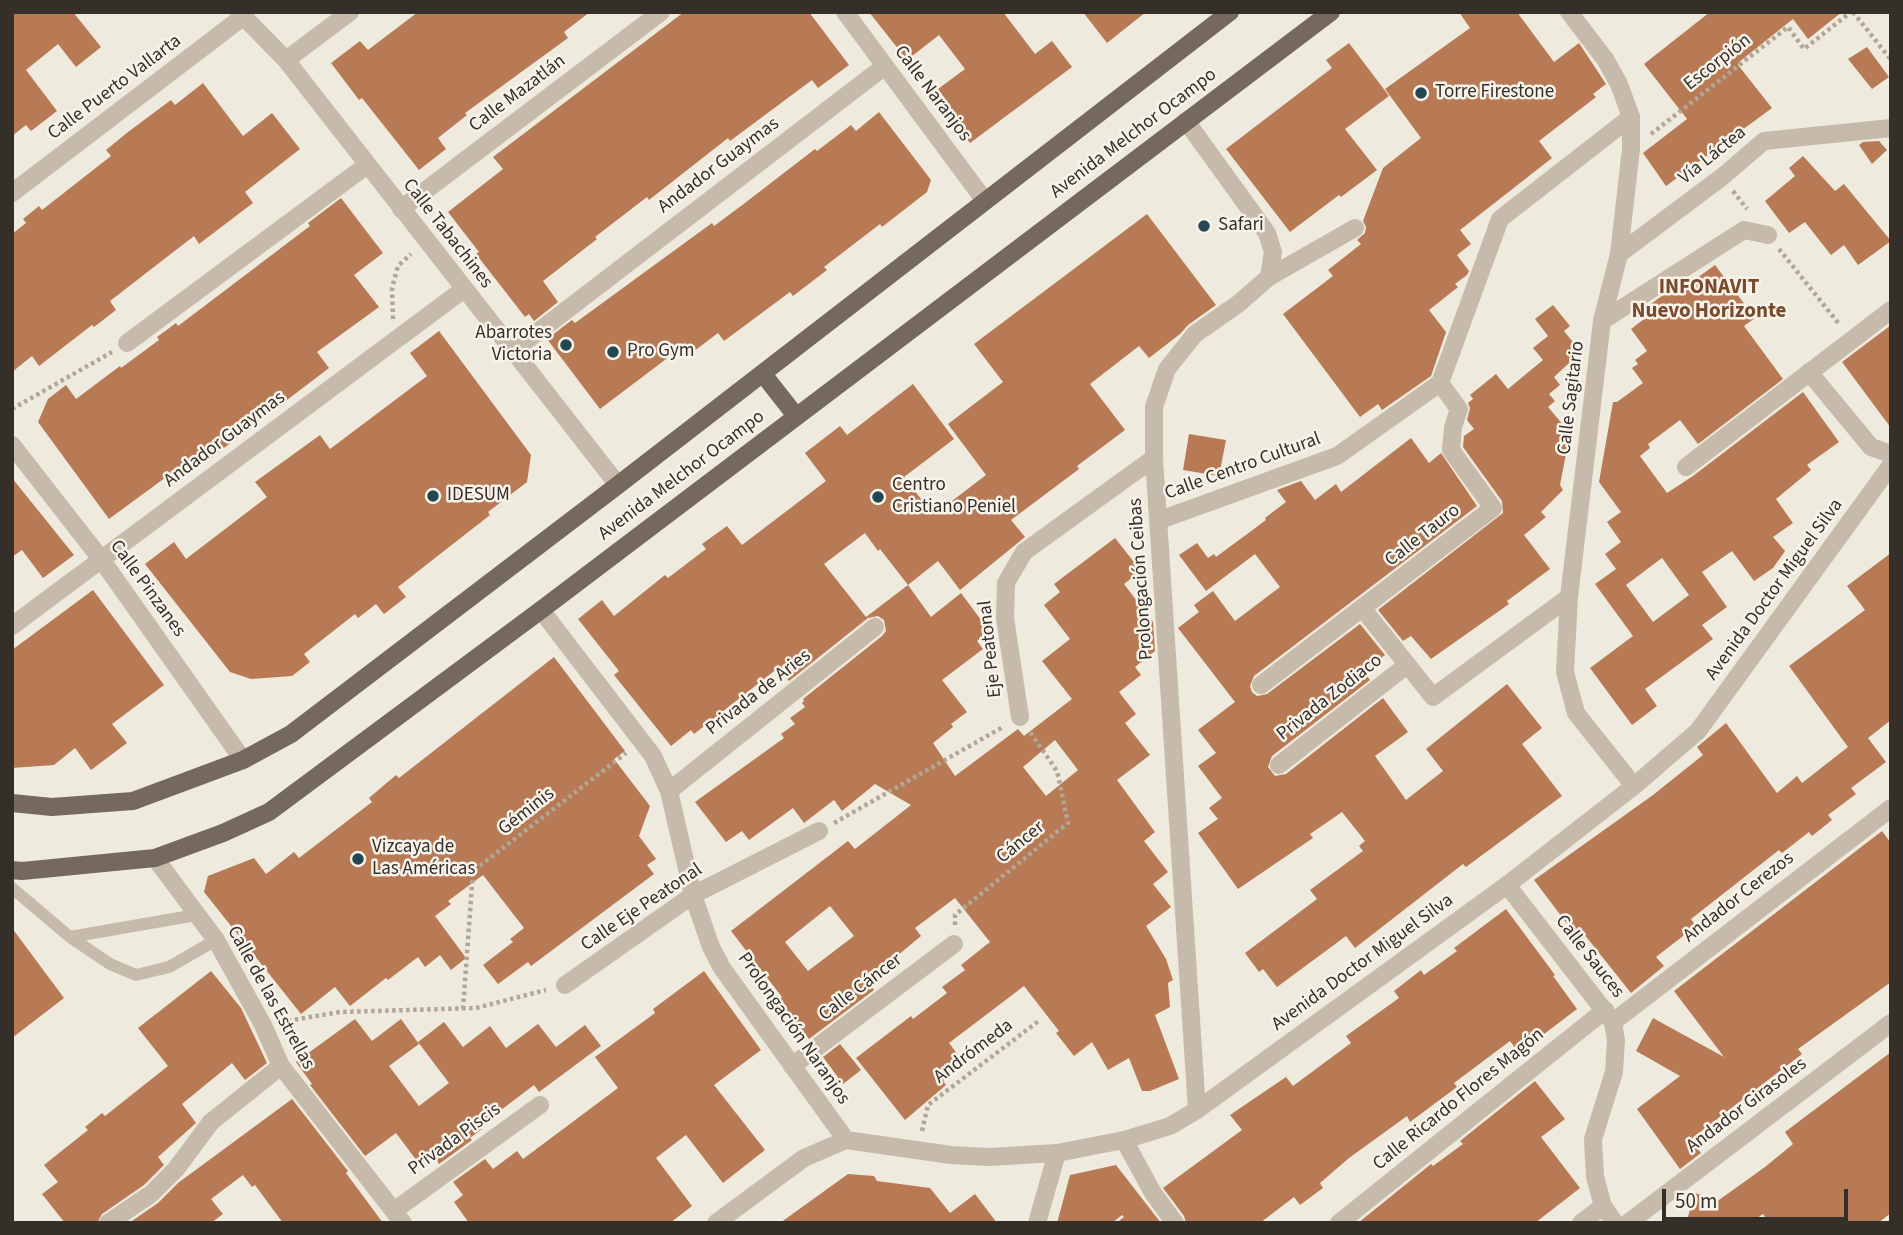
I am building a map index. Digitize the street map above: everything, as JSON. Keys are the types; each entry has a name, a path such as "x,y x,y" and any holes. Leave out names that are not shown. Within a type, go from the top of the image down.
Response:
{"main road":[{"name":"Avenida Melchor Ocampo","path":"12,803 52,807 133,801 243,760 291,734 763,374 1230,12"},
{"name":"Avenida Melchor Ocampo","path":"12,870 155,858 223,833 269,812 541,610 1331,12"},
{"path":"763,374 796,416"}],"street":[{"path":"286,60 350,12"},
{"name":"Calle Mazatlán","path":"401,209 661,12"},
{"name":"Calle Naranjos","path":"845,12 985,201"},
{"name":"Calle Sagitario","path":"1569,12 1605,59 1619,84 1631,117 1631,149 1619,254 1602,321 1569,597 1565,671 1576,713 1634,786"},
{"name":"Calle Tabachines","path":"241,14 286,60 618,485"},
{"name":"Calle Puerto Vallarta","path":"12,193 241,14"},
{"name":"Andador Guaymas","path":"513,351 885,66"},
{"path":"1440,383 1500,219 1631,117"},
{"path":"1186,121 1268,233 1273,253 1269,277"},
{"name":"Vía Láctea","path":"1619,254 1722,177 1764,141 1891,128"},
{"path":"127,343 367,165"},
{"name":"Prolongación Ceibas","path":"1197,1110 1154,458 1154,407 1167,369 1195,334 1238,304 1269,277 1355,228"},
{"path":"1602,321 1744,230 1768,235"},
{"name":"Andador Guaymas","path":"12,626 464,289"},
{"path":"1686,467 1891,310"},
{"path":"1809,372 1871,447 1891,454"},
{"name":"Calle Centro Cultural","path":"1160,520 1337,456 1440,383"},
{"name":"Calle Tauro","path":"1261,685 1493,508 1451,450 1453,427 1459,409 1440,383"},
{"name":"Calle Pinzanes","path":"12,445 100,559 243,760"},
{"name":"Eje Peatonal","path":"1020,717 1005,618 1006,583 1024,552 1154,458"},
{"name":"Avenida Doctor Miguel Silva","path":"846,1140 989,1157 1057,1153 1124,1140 1170,1126 1197,1110 1507,885 1634,786 1698,731 1891,465"},
{"name":"Privada Zodiaco","path":"1279,765 1407,665 1433,697 1569,597"},
{"path":"1363,609 1407,665"},
{"name":"Prolongación Naranjos","path":"541,610 653,756 669,791 693,895 711,947 722,968 846,1140"},
{"name":"Privada de Aries","path":"669,791 875,627"},
{"name":"Andador Cerezos","path":"1609,1016 1891,808"},
{"name":"Calle Eje Peatonal","path":"565,985 693,895 819,831"},
{"name":"Calle de las Estrellas","path":"155,858 216,940 263,1025 281,1066 399,1216"},
{"name":"Calle Sauces","path":"1507,885 1609,1016 1616,1040 1614,1072 1592,1139 1595,1177 1603,1206 1615,1223"},
{"name":"Calle Cáncer","path":"792,1066 954,944"},
{"name":"Calle Ricardo Flores Magón","path":"1339,1223 1609,1016"},
{"name":"Andador Girasoles","path":"1628,1223 1891,1023"},
{"path":"108,1223 151,1194 176,1169 211,1122 281,1066"},
{"name":"Privada Piscis","path":"399,1216 540,1105"},
{"path":"716,1223 804,1158 846,1140"},
{"path":"1124,1140 1153,1193 1175,1223"},
{"path":"1037,1223 1057,1153"},
{"path":"1581,1223 1603,1206"}],"lane":[{"path":"12,888 70,937 110,964 136,975 169,967 216,940"},
{"path":"70,937 196,915"}],"path":[{"path":"1852,12 1891,60"},
{"name":"Escorpión","path":"1631,149 1787,27 1804,49 1852,12"},
{"path":"1722,177 1850,339"},
{"path":"394,341 392,288 398,266 427,241"},
{"path":"12,409 127,343"},
{"name":"Eje Peatonal","path":"819,831 1020,717"},
{"name":"Cáncer","path":"954,944 955,915 1068,822 1057,771 1020,717"},
{"name":"Géminis","path":"463,1009 473,871 640,741"},
{"path":"263,1025 340,1012 476,1008 565,985"},
{"name":"Andrómeda","path":"918,1149 928,1105 1040,1020"}],"building":[{"path":"12,12 73,12 101,47 76,67 58,44 26,70 57,111 31,131 26,125 12,136"},
{"path":"418,12 590,12 564,32 568,38 465,113 467,115 438,138 446,149 419,170 331,63 360,41 368,50"},
{"path":"684,12 809,12 849,65 818,88 812,80 730,141 728,138 649,200 647,197 595,237 597,239 543,281 558,302 534,321 529,314 525,317 476,254 479,252 448,212 503,169 493,157"},
{"path":"869,12 1003,12 1035,54 1052,41 1072,67 970,143 943,108 949,104 938,89 965,69 939,35 907,60"},
{"path":"1083,12 1146,12 1107,43"},
{"path":"1459,12 1517,12 1554,62 1579,43 1606,84 1593,94 1596,97 1539,141 1552,158 1460,230 1471,244 1457,255 1469,271 1455,284 1458,287 1429,310 1446,332 1431,376 1382,410 1378,404 1360,417 1283,314 1333,276 1328,270 1361,244 1357,240 1365,233 1363,221 1383,168 1421,138 1385,89 1470,28"},
{"path":"1710,12 1842,12 1808,39 1793,19 1739,62 1738,65 1772,108 1666,186 1643,153 1687,119 1644,64"},
{"path":"1349,43 1389,96 1345,129 1377,170 1290,232 1226,149 1332,68 1326,60"},
{"path":"1867,47 1889,77 1872,89 1848,59"},
{"path":"203,83 243,136 272,113 300,149 245,192 253,203 199,244 194,236 110,301 116,310 39,366 32,356 12,372 12,234 26,223 23,219 39,206 42,210 111,156 106,150 128,132 171,100 175,105"},
{"path":"879,112 931,180 927,192 824,267 827,270 793,296 790,292 724,341 718,333 689,355 682,347 600,409 547,339 572,320 575,323 712,223 714,226 815,149 817,151 851,125 856,131"},
{"path":"1879,141 1887,150 1872,164 1859,145 1863,142"},
{"path":"1803,156 1835,191 1844,184 1891,241 1858,265 1844,245 1831,255 1805,222 1789,233 1765,201 1795,176 1789,168"},
{"path":"341,198 383,253 354,275 379,307 317,352 329,368 199,467 192,458 109,519 38,422 48,399 66,385 76,399 310,226 308,223"},
{"path":"1147,214 1216,305 1149,358 1139,346 1090,384 1125,430 1077,466 1079,469 1011,520 1025,537 960,590 938,561 908,585 931,617 961,593 990,632 977,641 983,649 942,680 967,712 933,743 955,776 1018,729 1024,736 1072,699 1042,661 1070,639 1044,605 1060,592 1054,584 1115,538 1141,571 1124,584 1153,622 1155,651 1135,667 1141,675 1119,692 1136,714 1125,723 1150,755 1117,780 1155,832 1144,841 1168,872 1153,884 1171,907 1146,926 1166,959 1173,980 1168,983 1170,1007 1155,1015 1179,1079 1150,1091 1142,1091 1129,1058 1108,1070 1092,1042 1074,1056 1056,1033 1059,1031 1024,986 949,1043 965,1064 943,1081 946,1085 905,1120 856,1058 911,1016 913,1019 947,993 942,987 965,970 961,965 990,942 955,898 915,928 921,936 867,981 874,990 809,1039 779,1000 782,997 731,931 848,841 855,849 911,805 875,784 842,811 834,800 804,823 793,808 749,840 742,831 726,842 695,802 784,738 781,734 795,724 790,718 805,707 803,699 882,636 886,631 884,620 878,616 868,618 789,681 778,668 694,734 691,730 671,746 614,675 619,671 578,619 602,600 614,616 665,575 668,578 706,549 702,544 727,526 742,545 826,481 805,453 840,426 847,435 913,384 954,439 904,477 935,514 986,475 948,424 1003,382 974,344","holes":["865,533 908,585 866,617 824,564","1055,740 1078,770 1046,796 1023,767","830,906 854,936 808,971 785,942"]},
{"path":"1715,265 1755,318 1744,326 1783,379 1698,444 1680,420 1648,444 1650,448 1640,456 1667,493 1803,392 1839,442 1807,465 1811,470 1776,499 1793,523 1773,537 1785,551 1773,568 1754,581 1732,551 1702,572 1727,607 1702,625 1713,639 1645,689 1657,706 1632,725 1590,668 1633,636 1595,584 1616,569 1605,554 1621,542 1607,522 1621,512 1599,482 1613,402 1617,402 1643,383 1632,368 1638,364 1635,360 1647,351 1631,329 1652,313 1647,307 1672,290 1675,294","holes":["1662,558 1689,595 1653,622 1626,585"]},
{"path":"1553,305 1570,326 1564,331 1581,352 1554,377 1560,385 1549,394 1555,401 1548,407 1570,433 1560,485 1563,490 1541,512 1546,517 1524,535 1550,569 1507,601 1509,604 1431,659 1411,636 1403,641 1378,610 1503,513 1502,501 1463,447 1464,436 1474,429 1467,420 1470,408 1468,403 1473,399 1470,395 1496,374 1508,389 1543,360 1533,348 1548,336 1535,319"},
{"path":"1891,325 1891,428 1842,362"},
{"path":"439,331 531,455 527,482 488,512 490,515 398,587 406,597 384,614 376,604 358,618 355,614 304,654 310,662 292,676 251,679 230,672 145,564 174,542 186,559 267,497 255,482 320,435 330,449 427,376 410,353"},
{"path":"1189,434 1226,440 1219,476 1183,470"},
{"path":"1411,438 1429,463 1441,453 1477,506 1254,676 1250,686 1252,692 1257,696 1267,694 1360,624 1385,655 1363,671 1370,680 1272,756 1268,767 1275,776 1286,774 1383,698 1408,732 1375,756 1406,800 1443,771 1426,749 1507,684 1542,728 1522,744 1562,796 1466,867 1463,864 1355,948 1346,936 1277,987 1263,969 1259,972 1245,953 1317,899 1310,890 1363,851 1359,846 1365,841 1342,812 1310,834 1313,838 1238,889 1198,833 1218,819 1209,808 1222,798 1198,766 1216,753 1198,730 1235,702 1178,628 1199,612 1194,605 1213,591 1235,621 1280,587 1255,554 1206,591 1179,555 1197,543 1208,558 1214,554 1216,557 1286,502 1277,490 1301,481 1315,500 1336,484 1341,492"},
{"path":"12,478 74,555 43,578 22,550 12,557"},
{"path":"1891,553 1891,720 1868,738 1886,762 1851,788 1856,794 1828,815 1832,820 1812,836 1809,832 1782,853 1779,850 1691,919 1696,926 1656,957 1664,966 1631,993 1580,929 1574,933 1534,880 1653,795 1703,755 1697,747 1726,723 1777,793 1797,776 1802,783 1848,747 1789,666 1865,610 1847,586"},
{"path":"93,590 164,685 112,724 127,743 91,770 75,748 54,765 12,768 12,650"},
{"path":"554,657 625,751 614,759 650,806 639,836 656,859 647,865 654,874 531,966 528,962 498,984 483,965 513,942 510,939 524,928 483,875 448,901 451,904 435,916 466,958 451,970 440,955 425,967 418,957 350,1006 335,987 301,1014 204,892 208,876 254,858 266,874 294,852 299,858 372,802 369,798 396,775 399,778"},
{"path":"1882,831 1891,843 1891,982 1798,1049 1802,1054 1691,1139 1701,1153 1680,1169 1637,1109 1680,1076 1636,1051 1653,1018 1724,1057 1674,991"},
{"path":"1506,909 1577,1009 1519,1053 1510,1041 1454,1083 1457,1087 1410,1122 1407,1116 1349,1158 1320,1183 1323,1188 1300,1205 1294,1197 1260,1223 1186,1223 1184,1216 1163,1188 1242,1130 1230,1115 1286,1077 1293,1086 1351,1043 1346,1036 1399,998 1394,991 1421,970 1424,975 1457,951 1454,948"},
{"path":"12,928 64,998 12,1038"},
{"path":"211,971 241,1008 267,1063 245,1080 232,1063 182,1104 196,1123 158,1157 164,1165 144,1185 102,1214 97,1223 65,1223 42,1194 58,1182 44,1165 88,1130 85,1127 102,1113 105,1116 168,1066 138,1028"},
{"path":"704,971 761,1050 714,1085 765,1150 723,1183 686,1135 656,1158 692,1206 670,1223 469,1223 454,1202 463,1195 453,1182 485,1159 493,1169 517,1151 523,1159 618,1088 595,1057 655,1013 653,1009"},
{"path":"355,1019 372,1041 401,1019 419,1044 389,1066 419,1106 449,1083 418,1042 444,1022 463,1047 490,1026 506,1048 538,1024 556,1047 585,1025 601,1046 539,1092 534,1085 480,1126 482,1129 470,1138 472,1140 439,1164 436,1159 423,1169 396,1133 365,1156 310,1085 312,1084 296,1062"},
{"path":"840,1044 861,1070 843,1084 823,1057"},
{"path":"1891,1052 1891,1213 1878,1223 1769,1223 1763,1214 1750,1223 1686,1223 1695,1193 1719,1200 1765,1167 1793,1144 1785,1132"},
{"path":"1535,1081 1565,1119 1541,1137 1580,1188 1535,1223 1358,1223 1431,1164 1433,1166 1463,1144 1460,1141"},
{"path":"292,1099 348,1171 346,1173 383,1223 283,1223 255,1185 252,1187 243,1175 211,1199 223,1214 211,1223 129,1223 158,1203 178,1183"},
{"path":"1116,1165 1161,1223 1116,1223 1124,1217 1122,1215 1112,1223 1057,1223 1070,1175"},
{"path":"848,1174 874,1176 877,1181 930,1188 950,1213 975,1194 997,1223 780,1223"}],"place":[{"name":"Torre Firestone","path":"1421,93"},
{"name":"Safari","path":"1204,226"},
{"name":"Abarrotes Victoria","path":"566,345"},
{"name":"Pro Gym","path":"613,352"},
{"name":"IDESUM","path":"433,496"},
{"name":"Centro Cristiano Peniel","path":"878,497"},
{"name":"Vizcaya de Las Américas","path":"358,859"}],"district":[{"name":"INFONAVIT Nuevo Horizonte","path":"1709,300"}]}
